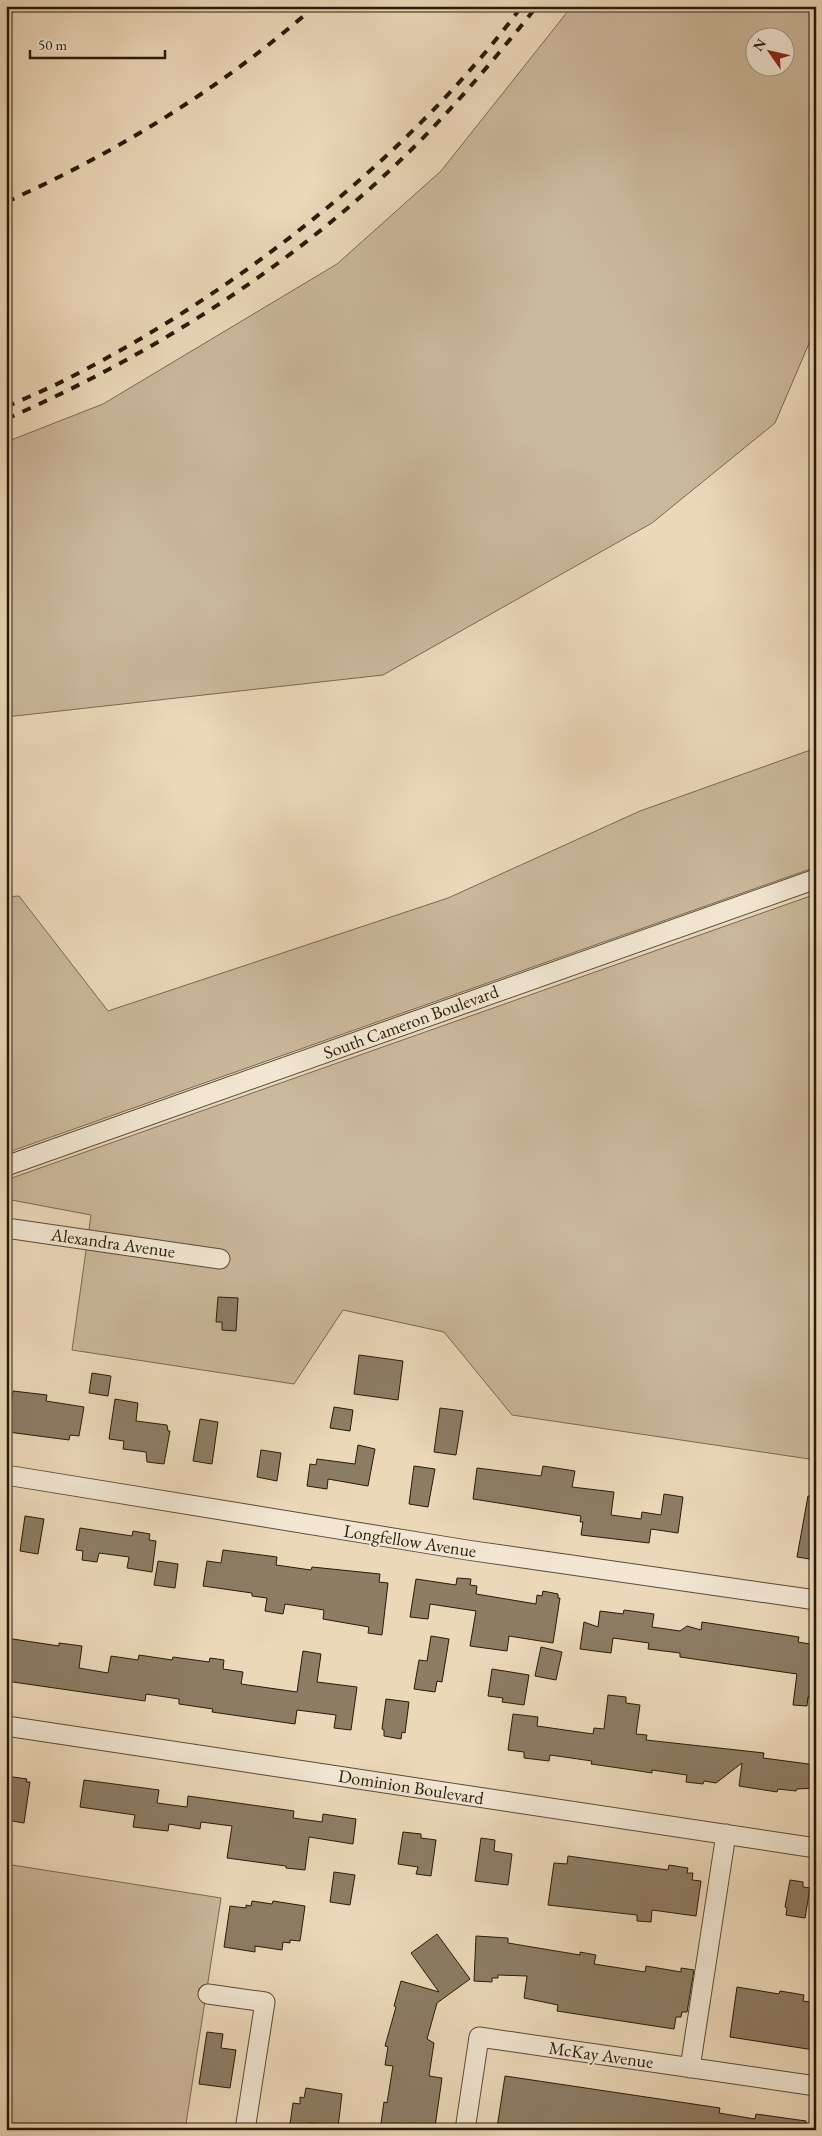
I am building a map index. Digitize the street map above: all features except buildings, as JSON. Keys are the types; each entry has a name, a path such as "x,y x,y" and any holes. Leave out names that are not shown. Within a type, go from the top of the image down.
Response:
{"street":[{"name":"South Cameron Boulevard","path":"6,1166 816,879"},
{"name":"Alexandra Avenue","path":"6,1228 220,1259"},
{"name":"Longfellow Avenue","path":"6,1474 467,1550 816,1600"},
{"name":"Dominion Boulevard","path":"6,1726 816,1848"},
{"path":"690,2068 726,1834"},
{"path":"208,1994 265,2002 245,2130"},
{"name":"McKay Avenue","path":"465,2130 479,2038 816,2086"}],"shaded area":[{"path":"572,6 816,6 816,327 775,423 652,523 383,675 6,717 6,442 103,404 337,264 441,171"},
{"path":"816,748 816,867 6,1153 6,897 19,896 108,1011 448,898 640,811"},
{"path":"816,894 816,1460 512,1415 444,1332 343,1310 294,1384 72,1350 91,1215 6,1199 6,1180"},
{"path":"6,1864 221,1898 185,2130 6,2130"}],"railway":[{"path":"6,202 89,162 168,116 244,64 315,6"},
{"path":"6,407 63,381 133,343 196,304 257,262 317,216 374,167 428,115 478,62 522,6"},
{"path":"6,419 62,393 170,335 273,267 321,230 413,148 477,79 537,6"}]}
